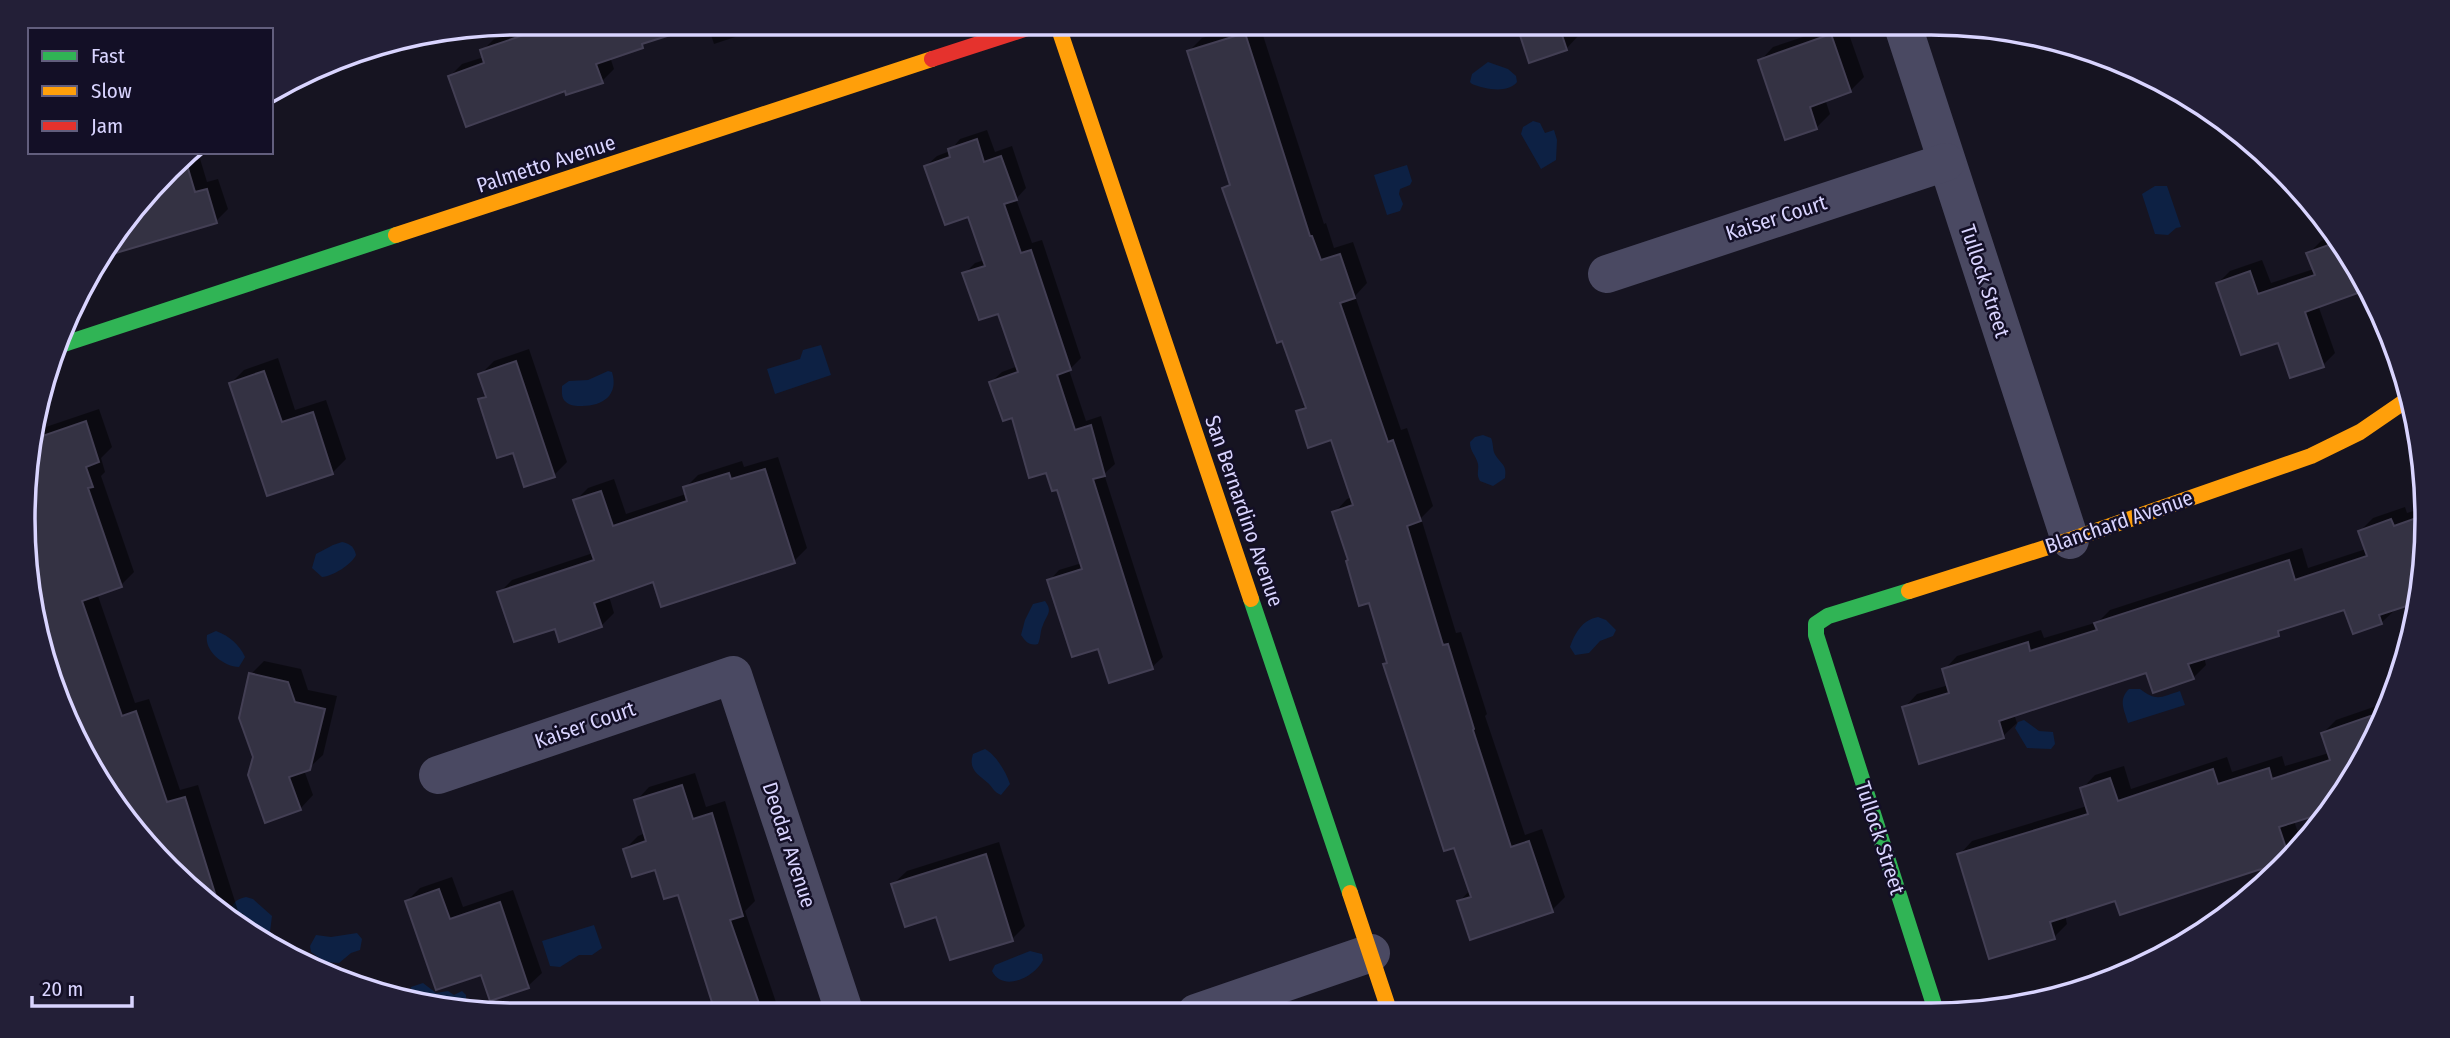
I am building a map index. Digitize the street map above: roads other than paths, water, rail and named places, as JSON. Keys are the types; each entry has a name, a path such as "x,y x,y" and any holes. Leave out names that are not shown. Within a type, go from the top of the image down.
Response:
{"street":[{"name":"Palmetto Avenue","path":"69,341 1006,35"},
{"name":"San Bernardino Avenue","path":"1061,35 1387,1003"},
{"name":"Tullock Street","path":"1906,35 2070,540"},
{"name":"Kaiser Court","path":"1606,274 1946,162"},
{"name":"Blanchard Avenue","path":"1816,624 1828,616 2070,540 2311,456 2360,432 2401,404"},
{"name":"Tullock Street","path":"1816,624 1816,635 1835,701 1933,1003"},
{"name":"Kaiser Court","path":"438,775 733,675"},
{"name":"Deodar Avenue","path":"733,675 841,1003"},
{"path":"1225,1003 1371,953"}],"water":[{"path":"1488,62 1508,69 1516,76 1517,82 1502,89 1489,89 1472,84 1472,74"},
{"path":"1533,121 1540,123 1545,133 1554,130 1557,140 1556,160 1541,169 1521,134 1523,127"},
{"path":"1407,165 1412,181 1410,185 1400,189 1403,204 1400,211 1387,215 1374,175"},
{"path":"2155,186 2167,186 2181,227 2168,235 2155,234 2142,194"},
{"path":"821,345 831,375 775,394 767,369 800,359 803,350"},
{"path":"608,371 612,372 614,380 608,398 597,404 580,406 571,405 564,400 562,386 569,381 588,380"},
{"path":"1483,435 1491,438 1495,454 1505,470 1505,478 1493,486 1480,481 1478,464 1470,445 1475,437"},
{"path":"342,542 352,546 356,555 341,569 322,577 312,568 316,554"},
{"path":"1045,601 1049,611 1038,644 1030,644 1021,635 1025,620 1033,604"},
{"path":"1598,617 1606,620 1616,630 1613,636 1600,641 1589,653 1575,655 1570,647 1577,632 1583,624"},
{"path":"216,631 233,641 243,652 245,657 239,667 221,661 212,652 207,635"},
{"path":"2129,689 2140,689 2151,696 2159,697 2180,691 2185,705 2128,723 2123,701"},
{"path":"2024,720 2039,731 2053,732 2055,744 2051,749 2027,748 2015,728 2018,722"},
{"path":"985,749 1000,764 1010,784 1001,795 973,768 973,754"},
{"path":"239,899 253,899 272,916 270,933 232,908"},
{"path":"594,925 602,948 592,955 579,955 560,967 550,966 542,941"},
{"path":"357,933 362,939 360,950 351,953 339,963 325,962 311,952 310,946 316,935 331,937"},
{"path":"1030,951 1042,954 1043,960 1026,977 1011,982 1003,981 992,971 995,965"},
{"path":"423,983 436,993 448,991 454,995 462,991 466,1000 410,991 411,987"}]}
